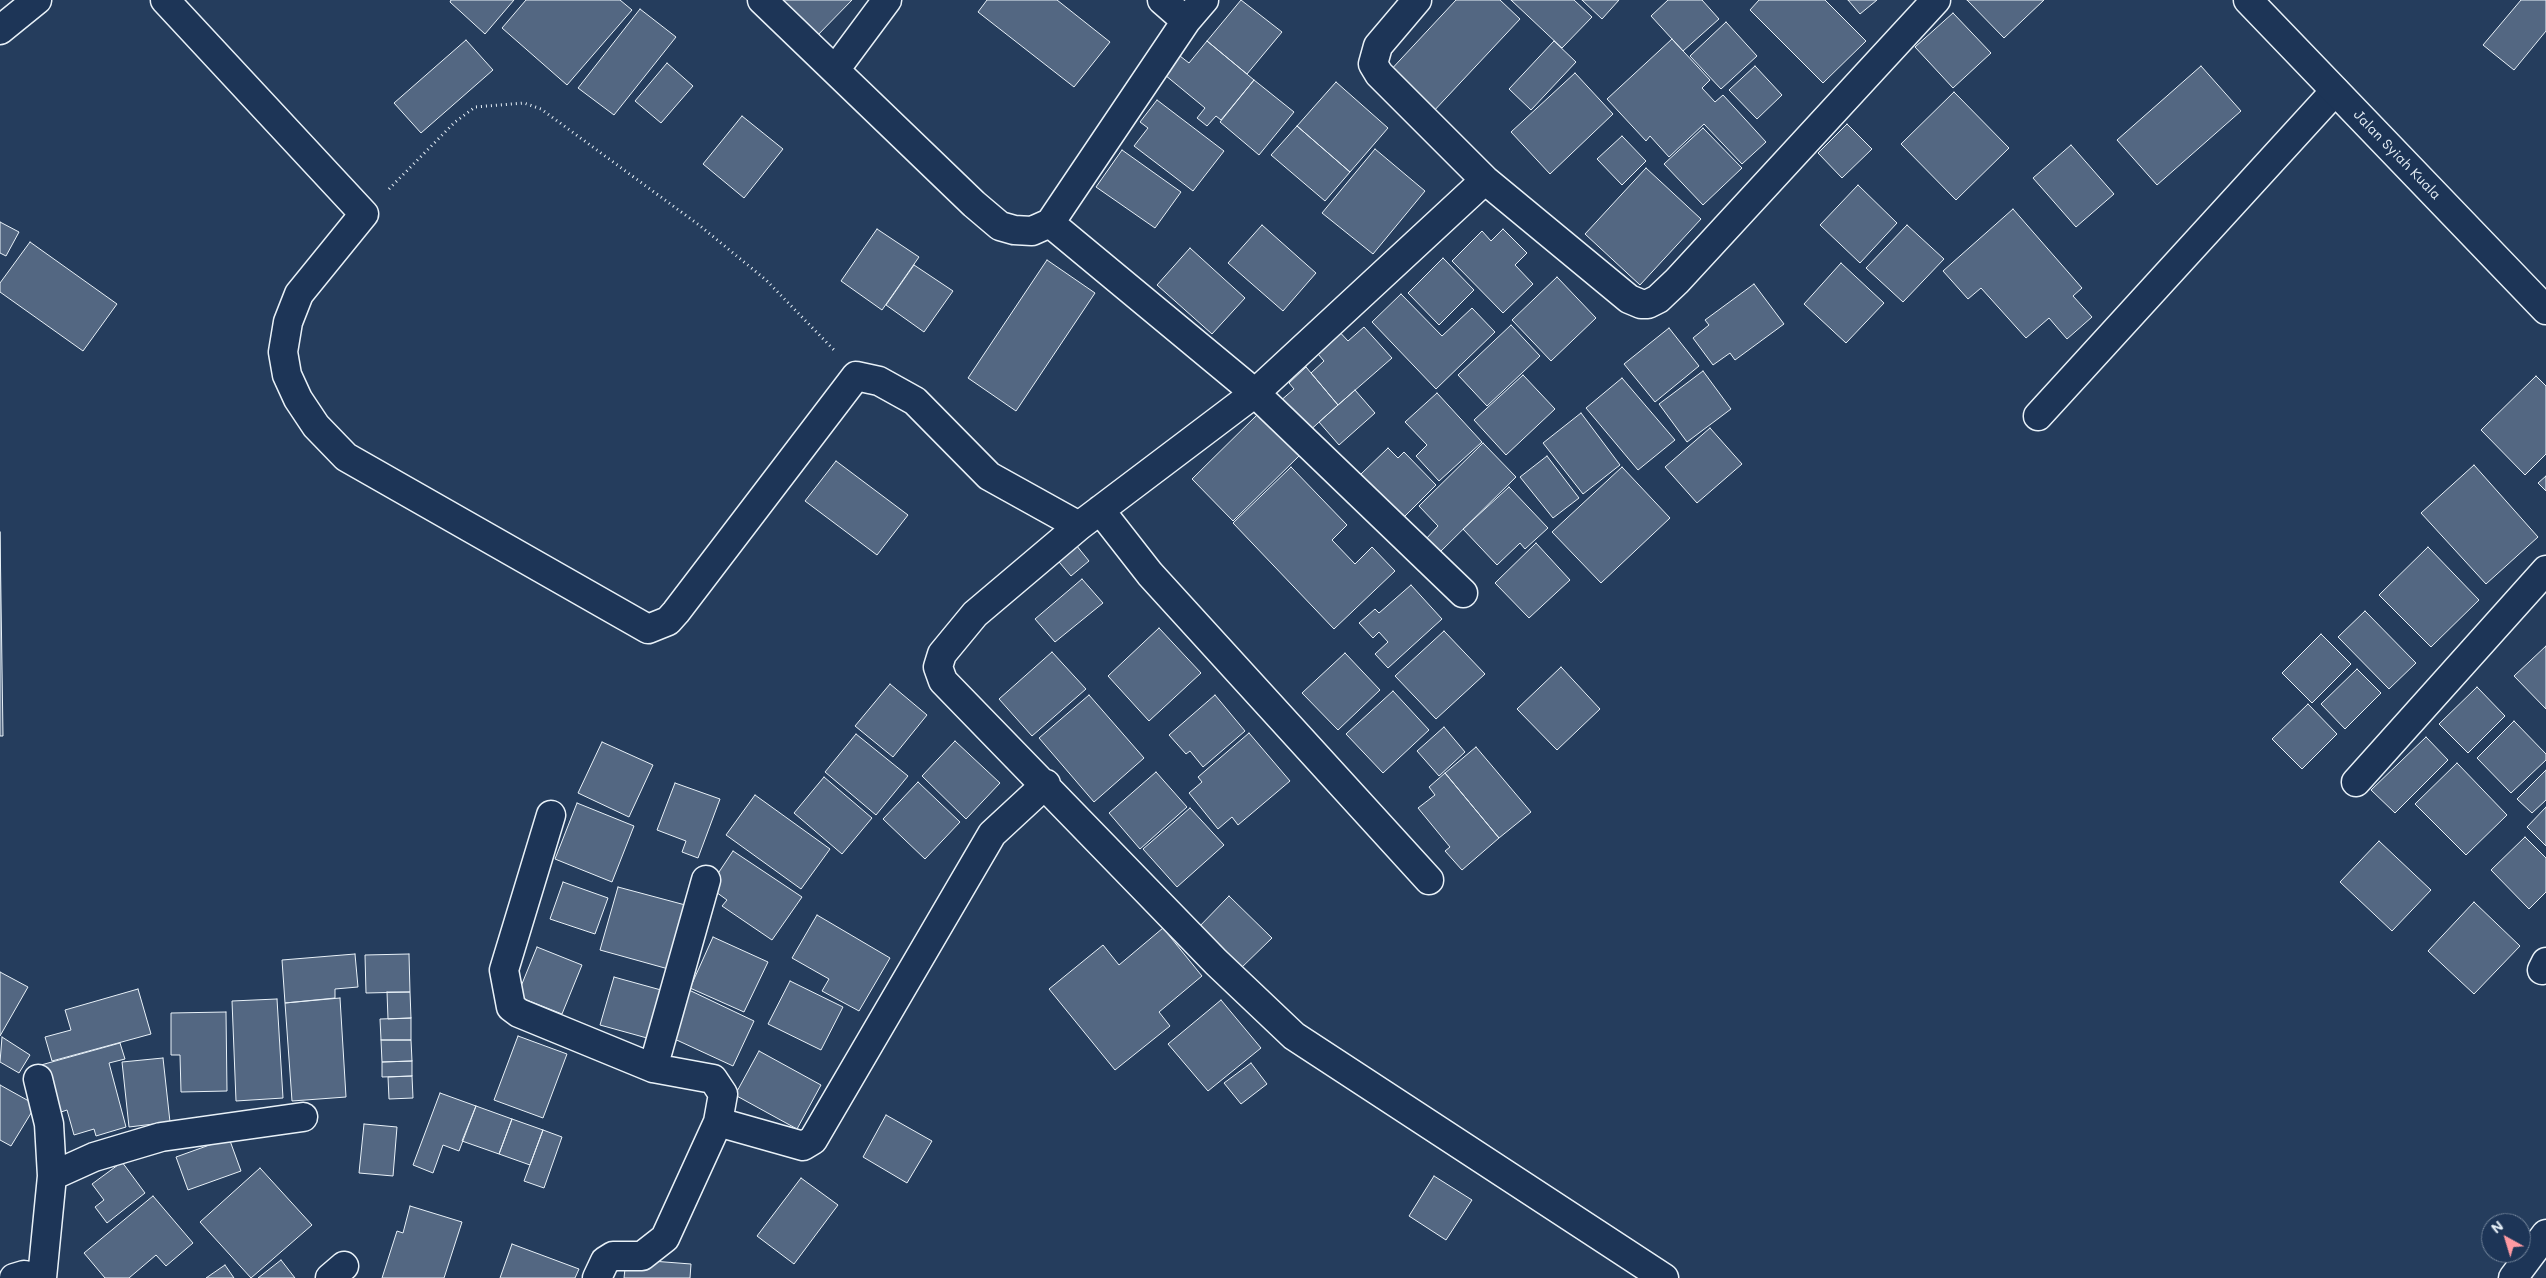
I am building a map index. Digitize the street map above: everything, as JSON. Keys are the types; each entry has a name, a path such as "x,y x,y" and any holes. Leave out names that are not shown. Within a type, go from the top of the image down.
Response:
{"street":[{"path":"0,30 37,0"},
{"path":"165,0 364,214 299,294 288,322 283,352 287,375 298,399 316,426 346,457 648,629 668,621 676,612 856,376 879,381 915,401 989,476 1089,518 1150,574 1429,880"},
{"path":"762,0 974,204 1000,226 1032,230 1050,223 1186,21 1204,0"},
{"path":"835,70 886,0"},
{"path":"1162,0 1186,21"},
{"path":"1417,0 1378,46 1373,64 1380,74 1485,180 1629,299 1641,304 1648,304 1658,299 1684,274 1936,0"},
{"name":"Jalan Syiah Kuala","path":"2248,0 2546,310"},
{"path":"2038,416 2335,91"},
{"path":"1485,180 1255,393 1089,518 975,614 942,654 938,667 943,681 1046,784 1216,962 1294,1036 1664,1278"},
{"path":"1050,223 1255,393 1464,593"},
{"path":"2356,782 2546,570"},
{"path":"718,1122 804,1146 813,1140 992,834 1046,784"},
{"path":"552,814 504,970 511,1007 518,1013 653,1068 712,1079 723,1094 718,1122 664,1238 642,1256 612,1256 605,1261 597,1278"},
{"path":"653,1068 706,880"},
{"path":"38,1079 49,1124 52,1176 42,1278"},
{"path":"52,1176 94,1157 161,1137 302,1117"},
{"path":"2513,1278 2546,1234"},
{"path":"14,1278 24,1275 37,1278"}],"path":[{"path":"364,214 464,114 474,107 524,104 541,109 722,243 766,280 814,327 856,376"}],"building":[{"path":"451,0 514,0 485,34 450,2"},
{"path":"526,0 620,0 632,10 567,85 502,28"},
{"path":"780,0 852,0 814,39"},
{"path":"987,0 1057,0 1110,42 1074,87 978,12"},
{"path":"1241,0 1282,32 1247,74 1207,41"},
{"path":"1456,0 1500,0 1520,19 1431,114 1387,74"},
{"path":"1511,0 1574,0 1592,17 1562,48"},
{"path":"1582,0 1619,0 1602,19"},
{"path":"1668,0 1702,0 1719,19 1683,51 1651,16"},
{"path":"1759,0 1825,0 1866,41 1823,83 1750,10"},
{"path":"1848,0 1877,0 1860,14"},
{"path":"1967,0 2044,0 2004,38"},
{"path":"2521,0 2546,0 2546,31 2514,70 2483,45"},
{"path":"640,9 676,37 614,115 578,88"},
{"path":"1953,13 1991,53 1953,88 1915,47"},
{"path":"1726,22 1757,56 1721,89 1690,56"},
{"path":"1672,39 1710,80 1702,88 1715,102 1723,95 1766,142 1742,164 1704,124 1669,157 1650,136 1646,141 1607,99"},
{"path":"466,40 493,70 421,133 394,103"},
{"path":"1207,41 1254,80 1221,120 1216,116 1207,126 1197,118 1205,108 1165,75 1180,56 1189,63"},
{"path":"1554,41 1576,62 1531,110 1509,89"},
{"path":"667,63 693,86 661,123 635,101"},
{"path":"1755,66 1782,95 1757,119 1729,90"},
{"path":"2201,66 2241,111 2157,185 2117,140"},
{"path":"1575,73 1613,114 1550,174 1511,132"},
{"path":"1254,80 1294,112 1259,155 1220,122"},
{"path":"1336,82 1388,128 1350,172 1297,126"},
{"path":"1954,92 2009,148 1956,200 1901,144"},
{"path":"1157,100 1224,151 1193,191 1134,146 1148,128 1140,122"},
{"path":"742,116 783,149 744,198 703,164"},
{"path":"1847,124 1872,149 1842,178 1818,153"},
{"path":"1297,126 1350,172 1325,201 1271,155"},
{"path":"1703,128 1742,168 1703,205 1664,164"},
{"path":"1622,136 1646,161 1622,185 1597,159"},
{"path":"2071,145 2114,194 2076,227 2033,178"},
{"path":"1375,149 1425,191 1373,254 1322,213"},
{"path":"1122,150 1181,192 1155,228 1096,187"},
{"path":"1646,168 1701,219 1640,285 1585,234"},
{"path":"1858,185 1897,223 1860,263 1820,225"},
{"path":"2013,209 2082,288 2073,296 2092,317 2067,339 2049,318 2026,338 1981,288 1968,299 1943,271"},
{"path":"0,222 19,232 6,256 0,253"},
{"path":"1262,225 1316,273 1283,311 1228,263"},
{"path":"1907,225 1944,259 1903,302 1866,268"},
{"path":"877,229 919,257 882,310 841,281"},
{"path":"1503,229 1527,253 1515,265 1533,284 1503,313 1452,261 1482,231 1491,241"},
{"path":"30,242 117,304 83,351 0,292 0,283"},
{"path":"1190,248 1245,298 1212,334 1157,285"},
{"path":"1443,258 1474,290 1439,325 1408,293"},
{"path":"1047,260 1095,293 1016,411 968,378"},
{"path":"1841,263 1884,303 1846,343 1804,304"},
{"path":"914,265 953,291 924,332 886,305"},
{"path":"1557,277 1596,318 1551,361 1512,320"},
{"path":"1754,284 1784,324 1735,360 1730,353 1713,365 1693,338 1709,325 1705,320"},
{"path":"1401,294 1442,336 1472,308 1495,332 1436,389 1372,322"},
{"path":"1511,325 1540,356 1487,406 1458,375"},
{"path":"1335,327 1348,341 1364,327 1392,358 1338,405 1311,373 1324,361 1312,347"},
{"path":"1669,328 1699,366 1655,402 1624,364"},
{"path":"1306,367 1338,405 1307,433 1279,402 1294,389 1289,383"},
{"path":"1703,371 1731,409 1687,442 1659,404"},
{"path":"1523,375 1555,409 1506,455 1474,420"},
{"path":"2536,376 2546,386 2546,454 2525,475 2481,430"},
{"path":"1622,378 1675,440 1638,470 1586,408"},
{"path":"1355,390 1375,413 1339,445 1319,422"},
{"path":"1437,393 1482,442 1439,481 1416,456 1427,445 1405,422"},
{"path":"1581,413 1620,465 1583,494 1543,443"},
{"path":"1258,414 1299,456 1233,521 1192,479"},
{"path":"1710,428 1742,464 1697,503 1665,467"},
{"path":"1483,443 1516,477 1438,554 1425,540 1438,526 1419,506"},
{"path":"1388,448 1398,458 1404,452 1436,485 1398,523 1365,488 1370,484 1361,474"},
{"path":"1547,456 1579,498 1553,518 1520,477"},
{"path":"836,461 908,515 877,555 805,501"},
{"path":"2474,465 2538,537 2486,584 2421,513"},
{"path":"1291,467 1347,525 1332,540 1355,564 1372,547 1395,571 1334,629 1233,523"},
{"path":"1622,467 1670,518 1601,583 1552,532"},
{"path":"2546,476 2546,491 2538,483"},
{"path":"1509,487 1548,528 1525,549 1520,543 1497,565 1463,529"},
{"path":"0,532 3,736 0,736"},
{"path":"1072,540 1089,561 1071,576 1054,556"},
{"path":"1536,543 1570,580 1529,618 1495,583"},
{"path":"2428,547 2479,600 2431,647 2379,595"},
{"path":"1082,579 1103,603 1055,642 1035,619"},
{"path":"1411,585 1442,619 1388,668 1375,654 1388,642 1379,632 1373,638 1359,623 1375,609 1379,613"},
{"path":"2365,611 2416,663 2389,689 2338,637"},
{"path":"1159,628 1201,673 1149,721 1108,676"},
{"path":"1444,631 1485,674 1436,719 1395,676"},
{"path":"2321,634 2351,664 2312,703 2282,673"},
{"path":"2546,646 2546,709 2514,676"},
{"path":"1052,652 1086,689 1032,736 999,699"},
{"path":"1345,653 1380,690 1338,730 1302,693"},
{"path":"1561,667 1600,709 1557,750 1517,709"},
{"path":"2357,669 2381,693 2345,729 2321,704"},
{"path":"890,684 927,715 893,757 855,726"},
{"path":"2477,687 2505,716 2468,753 2439,724"},
{"path":"1393,691 1429,730 1383,773 1346,734"},
{"path":"1089,695 1144,758 1094,802 1039,738"},
{"path":"1215,695 1245,731 1203,767 1190,751 1186,754 1169,735"},
{"path":"2308,704 2337,734 2302,769 2272,739"},
{"path":"2514,721 2546,754 2546,760 2511,793 2477,758"},
{"path":"1444,727 1465,752 1439,776 1417,751"},
{"path":"1249,733 1290,781 1238,825 1232,817 1218,829 1189,793 1202,782 1198,777"},
{"path":"856,734 908,776 876,815 825,772"},
{"path":"2426,737 2448,760 2395,813 2371,790"},
{"path":"955,741 1000,783 966,819 922,776"},
{"path":"602,742 653,765 629,817 578,793"},
{"path":"1476,747 1531,812 1499,838 1445,773"},
{"path":"2457,763 2507,815 2466,855 2415,804"},
{"path":"2546,770 2546,800 2532,813 2517,799"},
{"path":"1156,772 1187,807 1140,849 1109,813"},
{"path":"1445,773 1499,838 1462,870 1445,851 1450,847 1418,808 1435,795 1429,787"},
{"path":"824,777 872,818 842,854 794,813"},
{"path":"918,782 960,822 925,859 883,819"},
{"path":"675,783 720,799 698,858 682,852 686,841 657,830"},
{"path":"755,795 830,849 801,889 726,835"},
{"path":"577,803 634,826 612,882 555,859"},
{"path":"2546,807 2546,846 2527,827"},
{"path":"1190,808 1224,845 1177,887 1143,849"},
{"path":"2525,837 2546,858 2546,892 2529,909 2491,870"},
{"path":"2379,841 2431,890 2392,931 2340,882"},
{"path":"733,851 802,897 772,940 722,906 727,900 709,887"},
{"path":"563,882 608,898 595,934 550,919"},
{"path":"618,887 689,906 672,970 600,950"},
{"path":"1229,896 1272,938 1238,971 1196,930"},
{"path":"2474,902 2520,946 2474,994 2428,951"},
{"path":"817,915 890,958 859,1011 822,991 829,979 792,958"},
{"path":"1163,928 1202,976 1159,1012 1170,1026 1115,1070 1049,989 1103,945 1119,965"},
{"path":"713,937 768,962 744,1012 690,988"},
{"path":"537,947 582,965 562,1014 517,996"},
{"path":"355,954 358,987 335,989 335,998 285,1003 282,960"},
{"path":"409,954 410,992 366,993 365,955"},
{"path":"0,972 28,987 0,1036"},
{"path":"614,977 661,990 647,1038 600,1025"},
{"path":"790,981 843,1007 821,1050 768,1024"},
{"path":"138,989 151,1034 52,1061 45,1037 71,1030 65,1010"},
{"path":"689,990 754,1021 733,1066 668,1036"},
{"path":"387,992 410,992 411,1018 388,1019"},
{"path":"340,998 346,1097 292,1101 285,1003"},
{"path":"277,999 283,1098 236,1101 232,1001"},
{"path":"1221,1000 1261,1048 1208,1091 1168,1044"},
{"path":"226,1012 227,1091 181,1092 180,1055 171,1055 171,1013"},
{"path":"411,1018 411,1040 381,1040 380,1019"},
{"path":"518,1036 567,1054 543,1118 494,1100"},
{"path":"2,1037 30,1055 19,1073 0,1062"},
{"path":"381,1040 411,1040 412,1061 382,1062"},
{"path":"120,1043 125,1059 109,1063 126,1127 96,1136 94,1129 74,1135 67,1110 55,1114 41,1065"},
{"path":"759,1051 821,1085 797,1129 735,1095"},
{"path":"163,1058 170,1122 129,1127 122,1062"},
{"path":"412,1061 412,1076 382,1077 382,1062"},
{"path":"1251,1063 1267,1084 1241,1104 1224,1083"},
{"path":"412,1076 413,1098 389,1099 388,1077"},
{"path":"0,1085 36,1105 11,1146 0,1140"},
{"path":"440,1093 476,1106 459,1151 443,1145 433,1173 413,1165"},
{"path":"476,1106 512,1119 499,1154 462,1141"},
{"path":"886,1115 932,1141 907,1183 863,1157"},
{"path":"512,1119 543,1130 530,1165 499,1154"},
{"path":"364,1124 397,1127 393,1176 359,1173"},
{"path":"543,1130 562,1137 544,1188 524,1181"},
{"path":"229,1138 241,1171 188,1190 176,1157"},
{"path":"122,1162 145,1193 107,1223 95,1207 104,1200 92,1184"},
{"path":"260,1168 312,1225 251,1278 200,1222"},
{"path":"1434,1176 1472,1200 1446,1240 1409,1216"},
{"path":"801,1178 838,1205 794,1264 757,1236"},
{"path":"153,1196 193,1243 166,1266 156,1255 129,1278 105,1278 84,1253"},
{"path":"410,1206 462,1222 444,1278 382,1278 397,1231 403,1233"},
{"path":"512,1244 579,1269 575,1278 500,1278"},
{"path":"626,1259 691,1264 690,1278 624,1278"},
{"path":"281,1260 295,1278 258,1278"},
{"path":"225,1265 234,1278 206,1278"}]}
